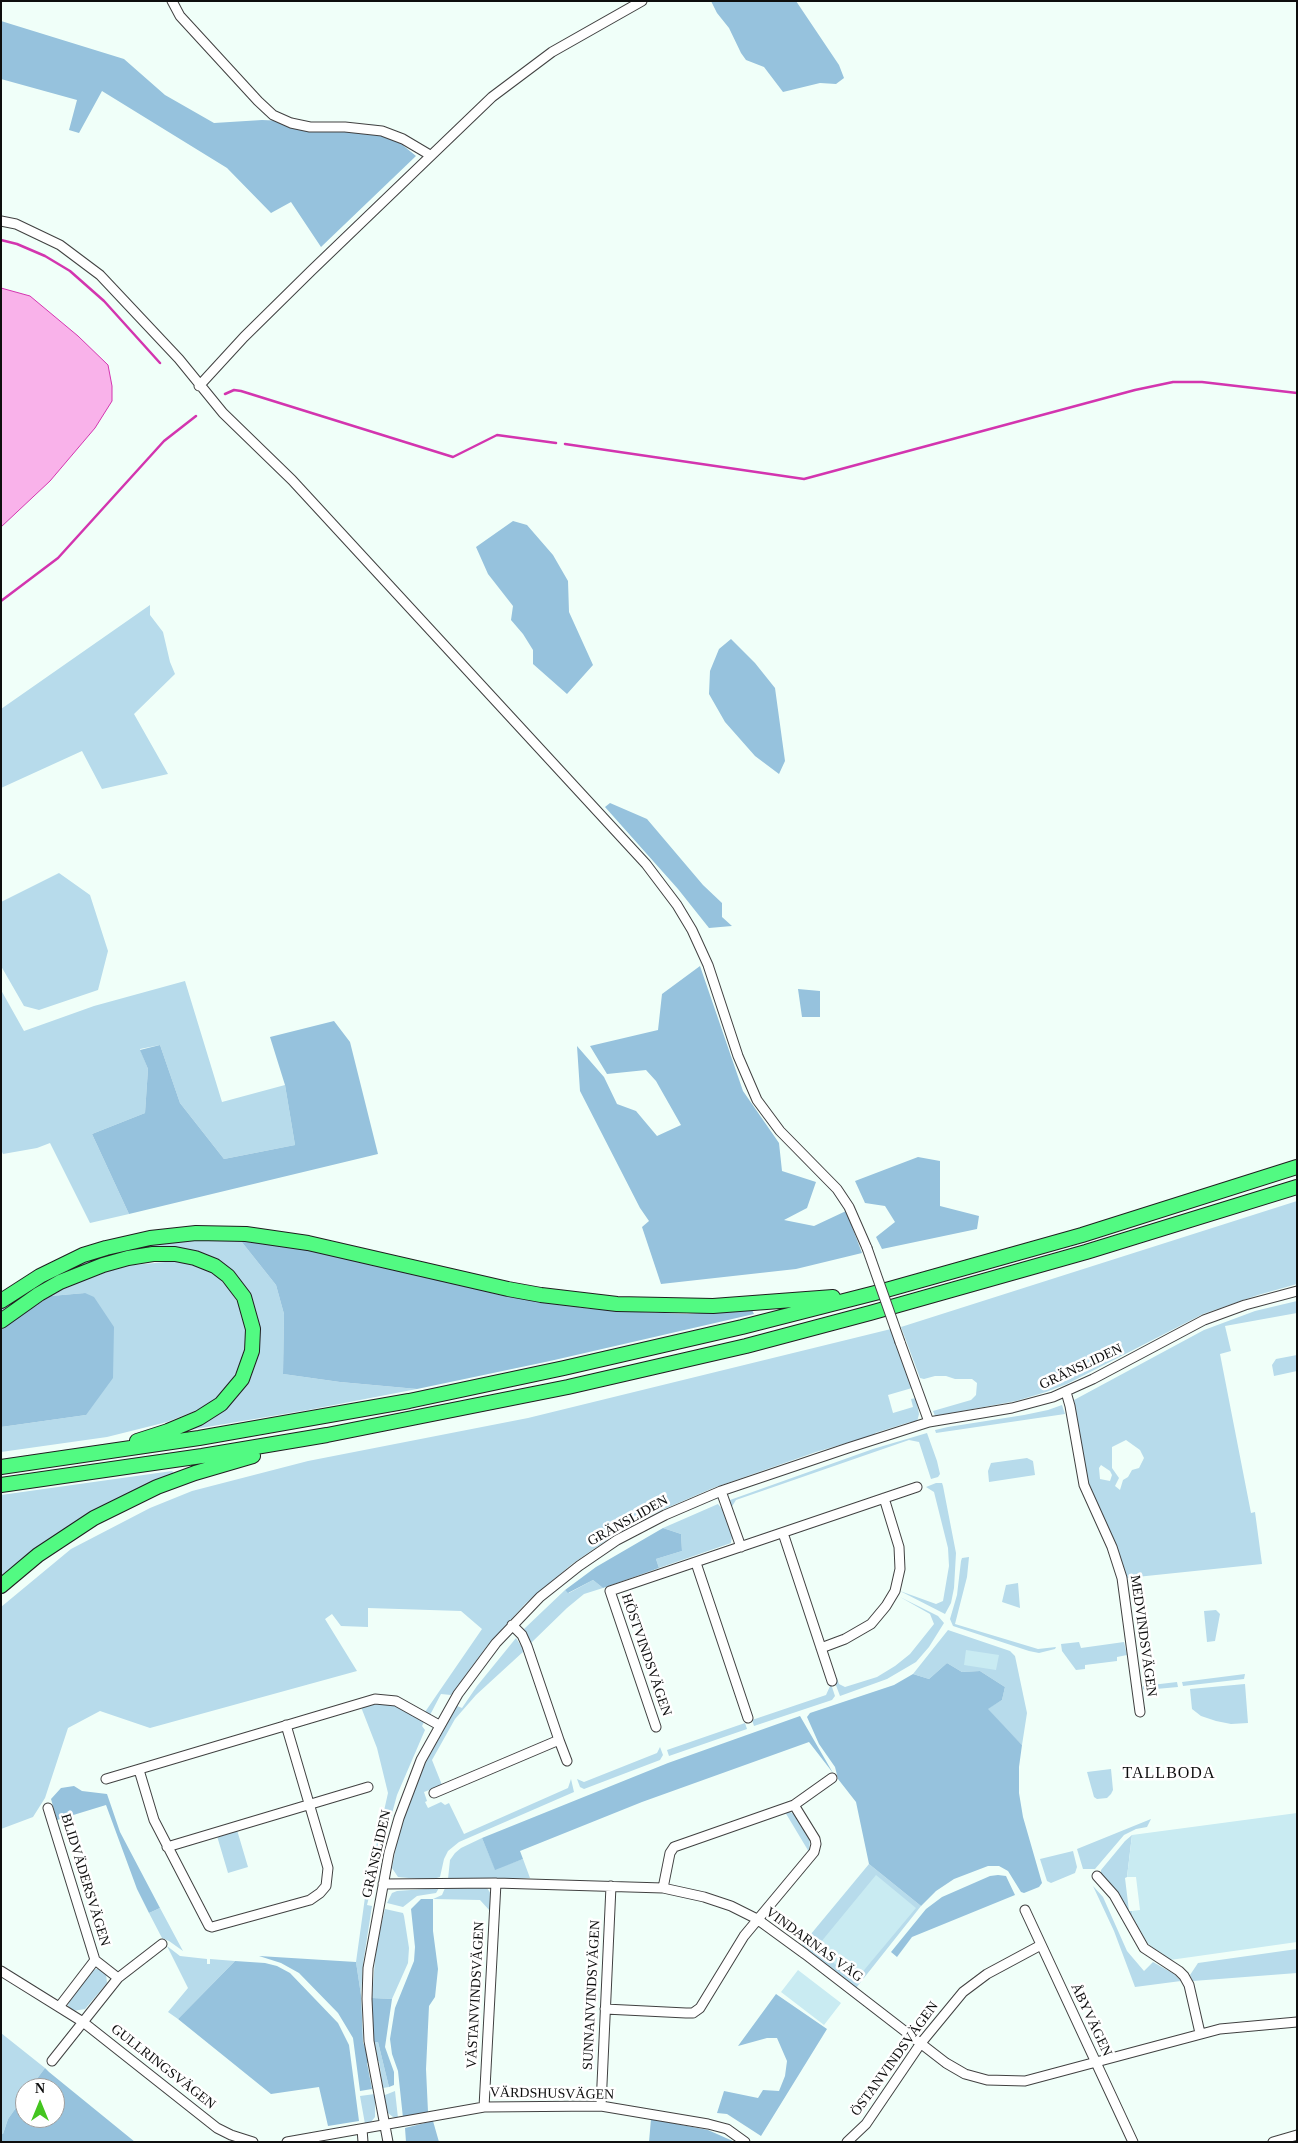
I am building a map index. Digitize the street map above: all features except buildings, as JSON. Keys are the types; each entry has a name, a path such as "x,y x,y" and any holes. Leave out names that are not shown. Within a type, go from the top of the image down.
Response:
{"highway":[{"path":"1,1467 199,1438 428,1397 583,1364 742,1327 878,1292 1082,1235 1297,1167"},
{"path":"1,1485 192,1458 326,1435 568,1387 746,1346 889,1308 1086,1252 1297,1187"},
{"path":"1,1301 40,1276 83,1256 143,1239 196,1233 246,1234 308,1243 508,1289 617,1304 713,1306 878,1292"},
{"path":"1,1321 39,1294 80,1274 128,1258 153,1254 176,1254 196,1258 215,1266 228,1276 237,1288 248,1307 253,1329 253,1342 250,1360 236,1387 221,1404 199,1418 168,1431 97,1454"},
{"path":"1,1586 38,1555 65,1536 94,1518 157,1487 227,1463 326,1435"}],"street":[{"path":"172,1 180,16 258,101 273,114 291,123 310,127 345,127 382,131 403,139 430,155"},
{"path":"199,386 244,337 492,97 529,68 573,40 642,1"},
{"path":"1,221 16,224 60,245 100,275 180,359 199,386 223,412 292,480 609,822 657,878 692,930 704,956 720,997 741,1065 757,1100 780,1131 837,1189 849,1207 867,1248 929,1422"},
{"name":"GRÄNSLIDEN","path":"388,2142 369,2041 367,1999 368,1968 389,1853 405,1800 421,1760 440,1725 476,1668 512,1625 540,1597 598,1552 640,1527 721,1491 929,1422 1026,1405 1066,1392 1204,1320 1297,1291"},
{"name":"MEDVINDSVÄGEN","path":"1066,1392 1084,1485 1112,1547 1122,1578 1140,1712"},
{"name":"HÖSTVINDSVÄGEN","path":"656,1727 610,1591 917,1487"},
{"path":"721,1491 741,1547"},
{"path":"821,1648 845,1639 871,1624 895,1592 900,1569 899,1546 884,1498"},
{"path":"782,1533 832,1681"},
{"path":"696,1563 748,1718"},
{"path":"512,1625 522,1635 527,1646 567,1761"},
{"path":"106,1779 369,1700 396,1701 440,1725"},
{"path":"139,1770 154,1820 209,1926 212,1927 310,1900 326,1886 329,1872 286,1725"},
{"path":"434,1793 559,1740"},
{"path":"663,1888 670,1853 674,1847 794,1805 832,1778"},
{"path":"167,1847 368,1787"},
{"path":"605,2009 686,2013 696,2011 757,1919 815,1848 815,1839 794,1805"},
{"name":"BLIDVÄDERSVÄGEN","path":"48,1808 95,1960"},
{"path":"1097,1876 1114,1895 1130,1927 1144,1948 1180,1971 1184,1976 1200,2032"},
{"name":"VINDARNAS VÄG","path":"383,1884 496,1884 663,1888 710,1899 731,1906 757,1919 955,2069 976,2078 995,2081 1025,2081 1200,2032 1238,2026 1297,2022"},
{"name":"VÄSTANVINDSVÄGEN","path":"484,2107 496,1884"},
{"name":"SUNNANVINDSVÄGEN","path":"601,2106 611,1886"},
{"name":"ÅBYVÄGEN","path":"1025,1910 1133,2142"},
{"path":"52,2061 118,1978 162,1944"},
{"name":"ÖSTANVINDSVÄGEN","path":"847,2142 866,2124 921,2043 952,2003 974,1982 1041,1945"},
{"path":"59,2007 95,1960 118,1978"},
{"name":"GULLRINGSVÄGEN","path":"1,1971 83,2022 217,2128 253,2142"},
{"name":"VÄRDSHUSVÄGEN","path":"384,2126 484,2107 601,2106 708,2124 727,2130 745,2142"},
{"path":"287,2142 384,2126"},
{"path":"362,2129 363,2142"},
{"path":"1273,2142 1297,2135"}],"shaded area":[{"path":"711,1 796,1 839,65 844,78 836,84 820,83 783,92 764,67 746,60 729,28 717,13"},
{"path":"1,21 124,59 165,95 214,123 262,120 378,125 416,156 321,247 291,202 271,213 227,168 102,91 79,133 69,130 77,100 1,79"},
{"path":"1,288 30,296 78,336 108,365 112,386 112,401 95,428 50,481 1,527"},
{"path":"513,521 527,525 553,555 568,581 569,612 593,665 567,694 533,664 533,650 511,620 513,606 488,574 476,547"},
{"path":"150,605 150,615 163,632 170,662 175,674 134,714 168,774 102,789 82,751 1,788 1,709"},
{"path":"731,639 755,663 775,688 785,761 779,774 755,756 725,722 709,694 710,671 719,649"},
{"path":"610,803 647,819 703,885 722,903 722,917 732,926 709,928 678,889 605,807"},
{"path":"59,873 90,895 108,951 98,990 39,1010 24,1006 1,966 1,902"},
{"path":"700,966 743,1091 779,1143 782,1171 816,1182 807,1208 784,1220 814,1226 846,1211 862,1253 796,1269 661,1284 642,1227 649,1221 640,1208 580,1091 577,1046 604,1077 617,1104 636,1111 657,1136 681,1125 656,1081 646,1070 607,1074 590,1046 658,1030 662,994"},
{"path":"185,981 222,1102 285,1085 295,1145 224,1159 180,1103 160,1045 140,1049 148,1069 145,1113 92,1134 129,1214 90,1223 50,1143 37,1148 3,1154 1,1150 1,990 24,1031 94,1006"},
{"path":"798,989 820,991 820,1017 802,1017"},
{"path":"334,1021 350,1042 378,1154 129,1214 92,1134 145,1113 148,1069 140,1050 160,1045 180,1103 224,1159 295,1145 285,1085 270,1037"},
{"path":"918,1157 940,1161 940,1206 979,1216 977,1229 882,1249 876,1237 895,1222 885,1206 865,1203 855,1181"},
{"path":"1297,1201 1297,1284 1203,1314 1067,1384 1046,1392 1016,1401 935,1416 933,1411 971,1400 976,1395 977,1383 972,1379 955,1379 946,1376 920,1378 901,1327"},
{"path":"200,1240 241,1241 276,1285 284,1314 283,1374 340,1382 417,1389 189,1430 230,1403 241,1392 251,1377 260,1347 258,1318 250,1296 210,1258 179,1247 156,1247 1,1313 1,1309 32,1288 86,1261 106,1254 154,1243"},
{"path":"241,1241 304,1249 495,1293 584,1308 687,1314 752,1310 754,1314 550,1361 417,1389 340,1382 283,1374 284,1314 276,1285"},
{"path":"176,1261 215,1274 229,1289 240,1306 246,1322 247,1340 238,1371 226,1390 200,1409 167,1422 107,1437 1,1452 1,1427 86,1415 85,1293 51,1296 70,1285 123,1266"},
{"path":"85,1293 94,1297 114,1327 113,1378 86,1415 1,1427 1,1330 51,1296"},
{"path":"1297,1301 1297,1313 1225,1326 1231,1351 1220,1354 1251,1513 1255,1512 1262,1564 1127,1578 1114,1541 1088,1483 1074,1400 1204,1330 1255,1311","holes":["1126,1440 1140,1450 1144,1458 1139,1468 1132,1470 1128,1477 1123,1480 1120,1490 1115,1486 1119,1478 1112,1468 1112,1447","1101,1465 1110,1471 1112,1475 1110,1481 1100,1479 1099,1468"]},
{"path":"891,1329 912,1388 888,1395 893,1413 913,1407 911,1399 916,1398 919,1414 917,1422 911,1425 910,1422 875,1433 876,1436 816,1452 713,1488 655,1513 617,1533 572,1564 526,1603 487,1646 451,1695 441,1694 430,1715 425,1712 482,1629 461,1611 368,1608 368,1627 341,1626 332,1614 325,1619 357,1671 150,1728 100,1711 68,1728 45,1798 33,1817 1,1829 1,1607 71,1549 150,1508 192,1491 308,1461 528,1418"},
{"path":"1297,1355 1297,1371 1274,1376 1272,1365 1276,1359"},
{"path":"1062,1405 1065,1414 936,1433 935,1430 1024,1415"},
{"path":"927,1433 937,1461 940,1474 938,1477 931,1479 919,1442 909,1440 736,1500 731,1508 730,1500 873,1449"},
{"path":"1027,1458 1033,1461 1035,1475 989,1482 988,1471 991,1463"},
{"path":"172,1471 176,1475 146,1486 97,1509 56,1534 1,1578 1,1495"},
{"path":"942,1483 943,1486 956,1553 954,1588 951,1603 945,1614 900,1591 936,1604 943,1601 949,1566 948,1548 934,1492 926,1487"},
{"path":"718,1504 722,1509 732,1536 731,1543 659,1568 656,1559 682,1551 681,1534 663,1528"},
{"path":"663,1528 681,1534 682,1551 656,1559 659,1568 603,1588 593,1580 568,1593 565,1590 596,1567"},
{"path":"969,1557 967,1577 955,1624 1038,1649 1056,1647 1055,1649 1039,1653 1029,1651 953,1626 950,1619 957,1595 961,1561 962,1558"},
{"path":"593,1580 603,1588 584,1594 531,1643 524,1629 565,1590 569,1593"},
{"path":"1018,1583 1020,1608 1002,1602 1006,1585"},
{"path":"900,1597 938,1616 944,1623 929,1647 916,1662 887,1679 840,1696 834,1680 837,1678 839,1684 845,1687 877,1677 910,1654 934,1624 930,1614"},
{"path":"1216,1610 1220,1614 1215,1641 1207,1642 1204,1611"},
{"path":"948,1630 1010,1651 1015,1656 1027,1713 1022,1745 987,1709 1002,1700 1005,1687 980,1671 962,1672 947,1663 929,1679 913,1674"},
{"path":"516,1638 524,1651 476,1695 455,1719 432,1760 442,1785 424,1792 427,1801 425,1802 428,1808 441,1802 445,1805 449,1803 464,1834 568,1788 571,1779 574,1792 459,1842 448,1851 440,1877 430,1880 398,1877 392,1868 398,1837 411,1797 426,1762 457,1706 462,1708 477,1686"},
{"path":"1079,1642 1081,1648 1124,1642 1127,1655 1117,1657 1117,1661 1085,1665 1085,1669 1076,1670 1062,1651 1061,1644"},
{"path":"966,1650 999,1655 996,1670 964,1665"},
{"path":"947,1663 962,1672 980,1671 1005,1687 1002,1700 988,1709 1022,1745 1019,1767 1019,1793 1023,1817 1042,1883 1039,1887 1024,1893 1021,1892 1008,1871 999,1866 988,1866 954,1879 936,1891 921,1906 869,1864 856,1802 838,1779 835,1767 819,1744 807,1717 810,1713 894,1685 913,1674 929,1679"},
{"path":"1245,1674 1244,1679 1183,1686 1182,1682"},
{"path":"1177,1682 1178,1687 1143,1689 1143,1686"},
{"path":"831,1684 835,1696 832,1700 754,1726 752,1720 826,1695"},
{"path":"1245,1684 1248,1723 1231,1724 1216,1721 1201,1716 1192,1709 1190,1689"},
{"path":"382,1703 398,1706 424,1722 422,1726 425,1730 397,1795 375,1876 372,1879 369,1878 388,1793 377,1748 361,1707"},
{"path":"800,1716 833,1773 809,1742 642,1802 520,1851 523,1859 495,1870 482,1838 668,1763"},
{"path":"745,1723 747,1729 669,1756 667,1750"},
{"path":"660,1747 663,1755 660,1760 584,1789 580,1787 577,1779 584,1782 657,1753"},
{"path":"1111,1769 1113,1790 1107,1798 1097,1799 1094,1797 1087,1772"},
{"path":"74,1786 82,1791 107,1794 120,1832 160,1908 149,1913 137,1889 106,1805 57,1820 51,1799 61,1788"},
{"path":"788,1811 794,1814 810,1839 809,1852 785,1812"},
{"path":"1297,1813 1297,1942 1170,1960 1148,1944 1133,1918 1132,1911 1140,1910 1136,1877 1127,1877 1132,1835"},
{"path":"1151,1819 1147,1827 1136,1829 1124,1835 1095,1869 1083,1869 1077,1849"},
{"path":"237,1830 248,1867 228,1873 217,1836"},
{"path":"1132,1835 1127,1877 1125,1878 1129,1911 1132,1911 1133,1918 1111,1884 1101,1873 1101,1870"},
{"path":"482,1838 495,1869 523,1859 530,1878 448,1879 450,1860 455,1853"},
{"path":"1073,1851 1077,1867 1075,1873 1051,1883 1047,1881 1040,1859"},
{"path":"869,1864 921,1906 856,1988 801,1946"},
{"path":"876,1875 916,1908 855,1981 816,1948"},
{"path":"990,1876 1006,1876 1015,1895 912,1937 897,1957 891,1952 926,1909 942,1897"},
{"path":"367,1883 372,1885 367,1905 372,1906 363,1964 361,1995 356,1962"},
{"path":"1093,1886 1103,1897 1127,1951 1144,1971 1153,1962 1174,1974 1181,1981 1135,1987 1114,1931"},
{"path":"439,1888 436,1893 417,1896 403,1907 387,1903 392,1893 397,1891"},
{"path":"445,1888 487,1888 491,1894 490,1911 480,1900 433,1899 442,1895"},
{"path":"421,1899 433,1899 433,1931 438,1969 435,1997 429,2006 426,2069 428,2112 403,2118 398,2071 392,2054 390,2039 395,2008 414,1961 415,1947 411,1909"},
{"path":"160,1908 183,1951 162,1938 149,1913"},
{"path":"385,1909 403,1913 409,1948 408,1963 392,1999 372,1998 376,1947"},
{"path":"167,1946 180,1956 207,1959 207,1964 210,1964 210,1959 235,1961 178,2019 168,2012 188,1988"},
{"path":"1297,1949 1297,1973 1193,1981 1190,1975 1198,1963"},
{"path":"259,1956 356,1962 361,1995 363,2042 370,2062 367,2063 372,2089 360,2091 353,2038 338,2013 299,1973 281,1963"},
{"path":"235,1961 265,1963 277,1966 290,1973 338,2023 349,2045 359,2121 328,2126 319,2087 271,2094 178,2019"},
{"path":"96,1969 106,1974 107,1983 85,2009 73,2011 68,2006 69,1999 91,1971"},
{"path":"798,1970 841,2003 824,2025 781,1992"},
{"path":"776,1994 827,2029 761,2136 727,2114 717,2113 724,2091 758,2098 763,2090 779,2091 785,2076 787,2061 777,2038 767,2038 738,2046"},
{"path":"372,1998 392,1999 385,2047 394,2072 394,2085 389,2087 378,2042 373,2043"},
{"path":"1,2033 45,2068 38,2078 15,2078 15,2109 8,2119 3,2134 1,2134"},
{"path":"378,2042 389,2087 383,2088 379,2061 375,2061 373,2043"},
{"path":"45,2068 56,2078 38,2078"},
{"path":"65,2085 135,2142 1,2142 1,2134 3,2134 8,2119 15,2109 15,2128 65,2128"},
{"path":"395,2091 398,2118 388,2113 381,2093 385,2095"},
{"path":"375,2094 375,2117 370,2123 365,2124 360,2096"},
{"path":"651,2119 708,2130 735,2142 649,2142"},
{"path":"433,2121 439,2142 406,2142 405,2128"}],"waterway":[{"path":"1,240 17,244 45,256 70,271 104,301 160,363"},
{"path":"565,444 804,479 1135,390 1173,382 1202,382 1297,393"},
{"path":"225,394 234,390 241,391 453,457 497,435 556,443"},
{"path":"1,601 58,558 164,441 196,416"}],"district":[{"name":"TALLBODA","path":"1169,1774"}]}
